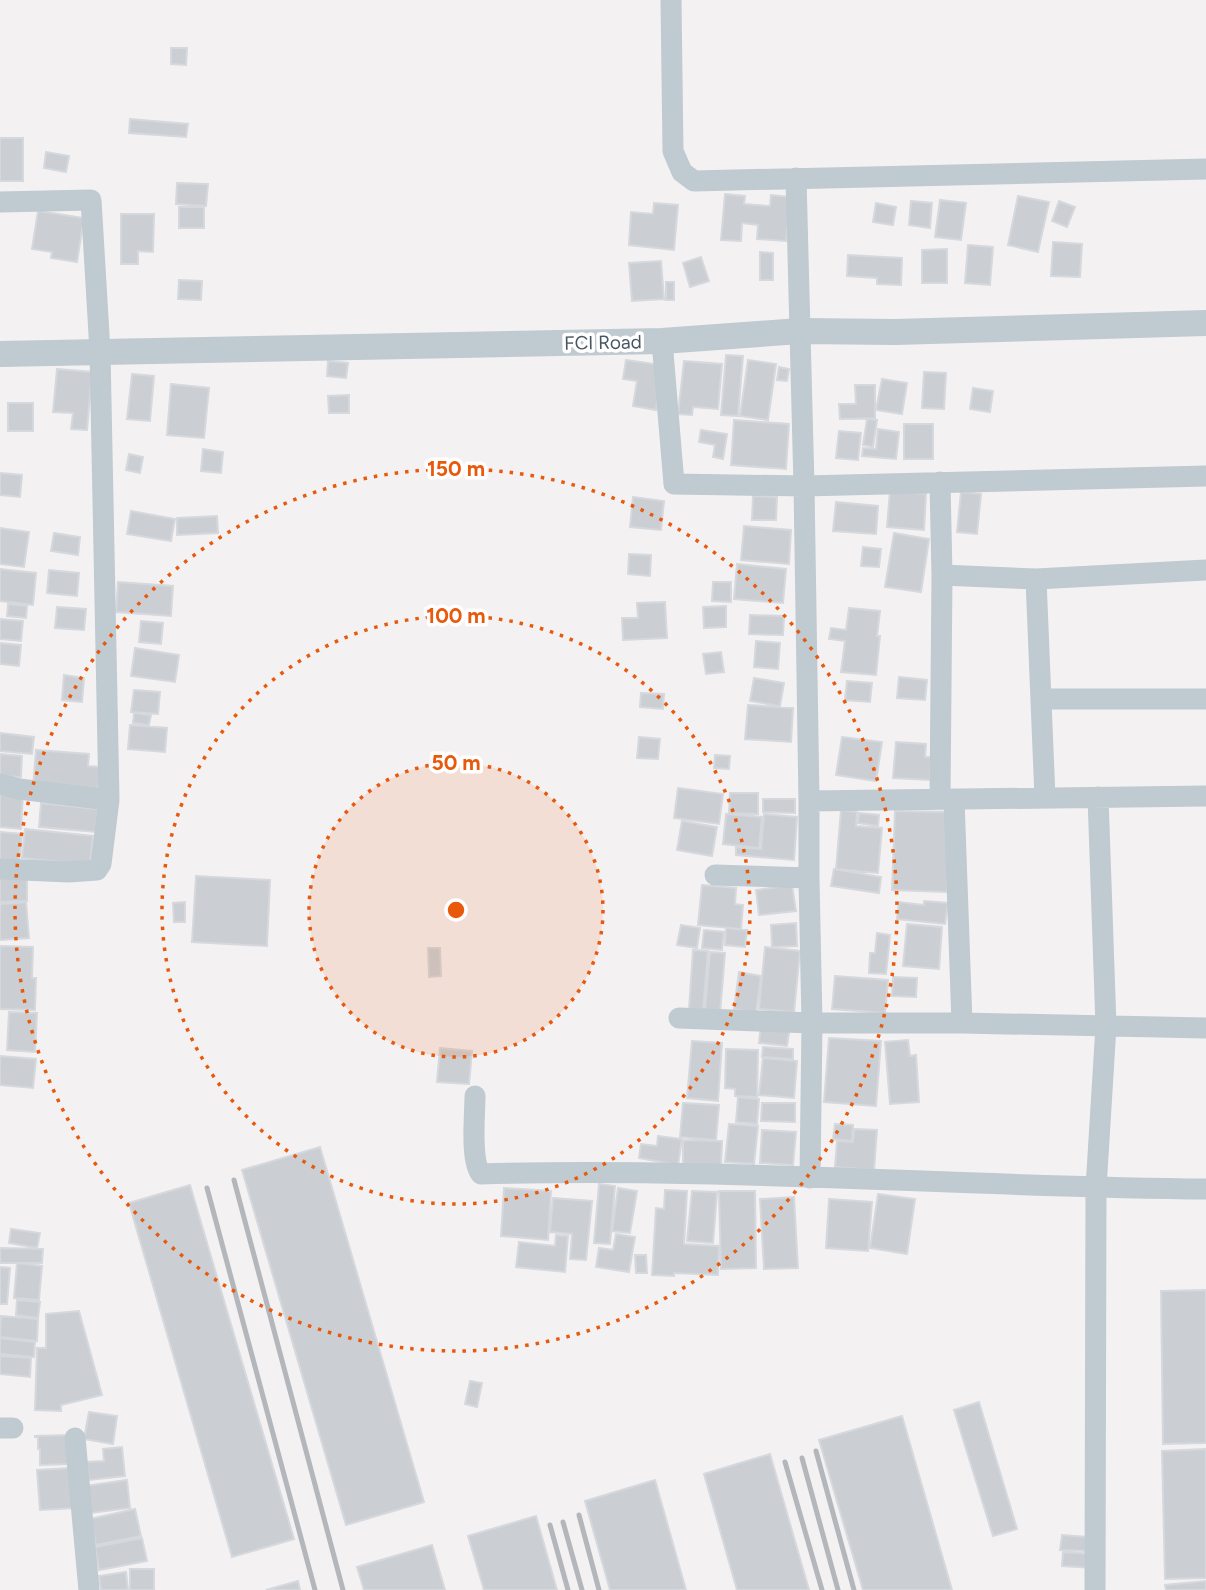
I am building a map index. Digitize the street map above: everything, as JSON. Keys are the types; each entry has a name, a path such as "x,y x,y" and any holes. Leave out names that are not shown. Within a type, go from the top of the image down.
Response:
{"street":[{"path":"671,0 673,151 682,172 694,181 1206,169"},
{"path":"796,178 809,801 812,1023 810,1178"},
{"path":"0,202 91,200 100,351 110,800 101,864 97,870 69,872 0,869"},
{"name":"FCI Road","path":"0,354 662,341 800,331 895,332 1206,323"},
{"path":"662,341 674,484 804,486 1205,479"},
{"path":"940,482 947,799 962,1023"},
{"path":"942,575 1036,579 1206,570"},
{"path":"1036,579 1045,798"},
{"path":"1042,699 1206,699"},
{"path":"0,784 19,789 110,800"},
{"path":"809,801 1206,796"},
{"path":"1095,1590 1096,1188 1106,1026 1098,797"},
{"path":"715,875 809,878"},
{"path":"679,1018 812,1023 1206,1028"},
{"path":"475,1096 474,1156 481,1174 596,1173 1206,1189"},
{"path":"75,1438 89,1590"}],"building":[{"path":"171,48 187,48 186,65 171,64"},
{"path":"130,119 188,124 186,137 129,133"},
{"path":"0,138 23,138 23,181 0,181"},
{"path":"46,152 69,156 66,172 44,168"},
{"path":"177,183 208,184 206,206 176,204"},
{"path":"725,194 745,196 744,204 770,206 771,195 790,197 786,241 757,239 758,225 742,223 741,241 721,240"},
{"path":"1018,196 1049,202 1038,252 1008,245"},
{"path":"940,200 966,203 961,240 935,237"},
{"path":"911,201 932,203 930,228 909,225"},
{"path":"1059,201 1075,207 1067,227 1052,221"},
{"path":"654,203 678,205 674,250 629,245 631,212 653,214"},
{"path":"876,203 896,207 893,225 873,222"},
{"path":"179,207 204,207 204,228 179,228"},
{"path":"38,211 84,218 77,262 51,258 52,252 32,249"},
{"path":"121,214 154,214 153,252 138,251 138,264 121,264"},
{"path":"1053,242 1082,244 1080,277 1051,276"},
{"path":"968,245 993,247 990,285 965,283"},
{"path":"947,249 947,283 922,283 922,250"},
{"path":"760,252 773,253 773,280 760,280"},
{"path":"848,255 902,258 901,285 877,284 877,278 847,276"},
{"path":"701,257 709,281 690,287 683,263"},
{"path":"661,261 664,299 632,301 629,263"},
{"path":"179,280 202,281 201,300 178,299"},
{"path":"666,282 674,282 674,300 666,300"},
{"path":"726,355 743,356 738,416 721,415"},
{"path":"626,360 662,365 656,410 633,406 637,381 623,379"},
{"path":"748,360 776,364 768,420 740,416"},
{"path":"328,361 348,363 346,378 327,376"},
{"path":"684,361 722,364 718,409 693,407 692,415 678,414"},
{"path":"779,367 789,369 787,381 777,380"},
{"path":"57,369 92,372 87,430 71,429 73,413 53,412"},
{"path":"924,372 946,373 944,409 922,408"},
{"path":"132,374 154,376 150,421 127,419"},
{"path":"882,379 907,383 902,414 876,410"},
{"path":"171,384 209,388 204,438 167,435"},
{"path":"855,385 875,385 875,418 840,419 839,404 856,404"},
{"path":"973,388 993,391 990,412 970,409"},
{"path":"349,395 349,413 329,413 328,396"},
{"path":"8,403 33,403 33,431 8,431"},
{"path":"867,419 877,420 873,447 863,445"},
{"path":"734,420 789,424 786,469 731,465"},
{"path":"904,424 933,424 933,459 904,459"},
{"path":"878,429 899,432 896,459 862,456 863,448 876,449"},
{"path":"701,430 727,434 723,459 713,457 715,445 699,442"},
{"path":"839,431 861,433 858,460 836,458"},
{"path":"203,449 223,452 221,473 201,471"},
{"path":"129,454 143,457 140,473 126,470"},
{"path":"0,473 22,475 20,497 0,495"},
{"path":"890,491 926,494 924,530 887,527"},
{"path":"961,492 981,494 977,534 957,532"},
{"path":"753,496 777,497 776,520 752,520"},
{"path":"633,497 664,501 661,530 630,527"},
{"path":"836,502 878,506 876,534 833,531"},
{"path":"131,511 175,519 171,541 127,534"},
{"path":"217,516 218,533 177,535 177,518"},
{"path":"744,526 791,530 789,564 741,560"},
{"path":"0,528 29,532 24,567 0,564"},
{"path":"54,533 80,537 78,555 51,551"},
{"path":"894,533 929,539 921,592 885,587"},
{"path":"863,547 881,549 879,567 861,566"},
{"path":"629,554 651,555 650,576 628,574"},
{"path":"737,564 786,569 783,603 734,599"},
{"path":"0,569 36,573 33,605 0,601"},
{"path":"49,570 79,573 77,596 47,593"},
{"path":"118,582 173,586 171,616 116,612"},
{"path":"713,582 731,582 731,602 712,601"},
{"path":"665,602 667,638 623,640 622,618 638,618 637,603"},
{"path":"8,604 27,606 26,618 7,616"},
{"path":"726,606 726,627 704,628 703,607"},
{"path":"57,607 86,609 84,630 55,628"},
{"path":"849,608 880,611 876,675 841,672 845,641 829,639 831,628 846,630"},
{"path":"750,615 784,616 783,635 749,634"},
{"path":"0,619 23,621 21,641 0,639"},
{"path":"141,621 163,623 161,644 139,642"},
{"path":"756,641 780,643 778,669 754,667"},
{"path":"0,643 21,645 19,666 0,664"},
{"path":"135,648 179,655 175,682 131,676"},
{"path":"721,652 724,672 706,674 703,654"},
{"path":"64,675 84,678 82,702 62,700"},
{"path":"899,677 927,680 925,700 897,698"},
{"path":"754,678 784,683 780,706 750,701"},
{"path":"847,681 872,683 870,702 845,700"},
{"path":"134,690 160,692 158,714 131,712"},
{"path":"641,693 664,694 663,709 640,707"},
{"path":"748,705 793,708 791,742 745,739"},
{"path":"134,713 151,715 149,725 133,723"},
{"path":"130,725 167,728 165,752 128,749"},
{"path":"0,733 34,737 32,754 0,751"},
{"path":"639,737 660,739 658,759 637,758"},
{"path":"842,737 882,742 876,781 836,775"},
{"path":"896,742 926,744 925,757 931,757 930,780 893,778"},
{"path":"36,750 89,754 88,766 100,767 98,792 33,787"},
{"path":"0,754 22,756 21,777 0,776"},
{"path":"715,755 730,756 729,769 714,768"},
{"path":"678,788 723,794 719,824 674,818"},
{"path":"0,792 23,793 21,829 0,827"},
{"path":"730,793 758,793 758,814 729,813"},
{"path":"763,799 795,799 795,813 763,812"},
{"path":"41,803 98,809 96,832 39,827"},
{"path":"841,810 857,812 856,826 882,828 878,873 836,869"},
{"path":"895,811 949,812 947,892 892,890"},
{"path":"859,813 879,815 878,826 858,823"},
{"path":"726,814 762,817 759,848 723,844"},
{"path":"764,814 797,817 794,860 736,855 736,847 761,849"},
{"path":"682,821 717,827 712,856 677,850"},
{"path":"25,829 93,836 90,865 22,858"},
{"path":"0,832 22,834 19,864 0,862"},
{"path":"834,869 881,877 879,893 831,886"},
{"path":"0,873 27,873 27,901 0,902"},
{"path":"196,876 270,880 267,946 192,942"},
{"path":"702,885 736,888 735,904 743,905 741,929 698,925"},
{"path":"792,885 796,911 759,915 756,890"},
{"path":"924,901 948,903 945,924 897,919 899,902 924,905"},
{"path":"26,902 29,938 0,940 0,904"},
{"path":"185,902 185,922 174,922 173,903"},
{"path":"796,923 797,946 772,947 771,925"},
{"path":"907,924 942,927 939,969 903,966"},
{"path":"681,925 700,928 697,948 677,945"},
{"path":"726,928 747,930 745,947 725,945"},
{"path":"704,930 724,932 722,950 702,948"},
{"path":"877,933 890,935 886,974 869,973 870,953 875,953"},
{"path":"0,946 33,947 35,1010 0,1009"},
{"path":"765,947 800,951 794,1012 759,1009"},
{"path":"428,948 440,948 441,976 429,977"},
{"path":"693,950 708,951 703,1010 689,1009"},
{"path":"710,952 725,953 720,1013 705,1011"},
{"path":"739,972 761,976 756,1013 734,1009"},
{"path":"835,976 888,980 885,1013 832,1009"},
{"path":"893,977 917,978 916,997 892,996"},
{"path":"9,1012 37,1013 35,1052 7,1050"},
{"path":"761,1024 790,1027 787,1046 759,1043"},
{"path":"829,1038 881,1041 876,1106 824,1102"},
{"path":"908,1040 910,1056 916,1055 919,1102 890,1104 885,1042"},
{"path":"692,1041 722,1043 718,1101 687,1098"},
{"path":"763,1047 793,1049 793,1059 762,1057"},
{"path":"440,1048 472,1051 469,1084 437,1082"},
{"path":"726,1049 758,1050 757,1097 735,1096 735,1089 725,1088"},
{"path":"0,1056 36,1059 33,1088 0,1085"},
{"path":"763,1058 797,1061 794,1098 759,1095"},
{"path":"738,1097 759,1099 757,1124 736,1122"},
{"path":"683,1103 719,1105 716,1140 680,1137"},
{"path":"762,1103 795,1103 795,1122 761,1121"},
{"path":"729,1124 758,1126 754,1164 725,1162"},
{"path":"835,1124 853,1125 852,1141 833,1139"},
{"path":"854,1129 877,1130 874,1170 835,1167 837,1141 853,1142"},
{"path":"762,1130 796,1132 793,1165 760,1163"},
{"path":"658,1136 682,1139 678,1165 639,1158 641,1144 657,1146"},
{"path":"683,1140 722,1141 721,1167 683,1167"},
{"path":"320,1147 424,1502 346,1525 242,1170"},
{"path":"599,1184 615,1186 610,1244 594,1243"},
{"path":"190,1185 294,1539 232,1557 129,1203"},
{"path":"504,1188 551,1191 548,1240 501,1236"},
{"path":"618,1188 637,1191 630,1233 612,1231"},
{"path":"665,1190 687,1191 684,1244 719,1246 718,1275 652,1275 656,1208 664,1209"},
{"path":"692,1191 717,1192 713,1243 687,1241"},
{"path":"719,1191 755,1191 756,1268 721,1269"},
{"path":"878,1194 915,1199 907,1254 870,1248"},
{"path":"794,1197 798,1268 764,1269 760,1199"},
{"path":"553,1198 592,1201 586,1260 570,1259 572,1234 550,1232"},
{"path":"829,1199 872,1202 868,1251 826,1248"},
{"path":"11,1229 40,1233 37,1248 9,1243"},
{"path":"616,1234 635,1237 629,1272 596,1267 599,1248 613,1250"},
{"path":"556,1235 568,1236 565,1272 516,1267 519,1242 555,1246"},
{"path":"0,1248 43,1249 42,1263 0,1263"},
{"path":"635,1255 646,1255 647,1273 636,1273"},
{"path":"17,1263 42,1266 39,1300 14,1298"},
{"path":"0,1267 10,1268 7,1304 0,1304"},
{"path":"1206,1290 1206,1443 1163,1444 1161,1291"},
{"path":"17,1300 40,1302 38,1318 16,1315"},
{"path":"79,1311 102,1395 61,1405 61,1411 35,1410 37,1348 46,1348 46,1314"},
{"path":"1,1316 38,1319 37,1341 0,1337"},
{"path":"0,1338 35,1342 34,1357 0,1354"},
{"path":"0,1356 31,1358 30,1377 0,1374"},
{"path":"470,1381 482,1383 477,1407 465,1404"},
{"path":"979,1402 1017,1529 993,1536 954,1410"},
{"path":"89,1412 117,1416 113,1444 84,1439"},
{"path":"902,1416 952,1590 863,1590 819,1440"},
{"path":"70,1435 71,1464 40,1465 38,1437 35,1436"},
{"path":"122,1447 125,1476 89,1480 87,1462 104,1461 103,1449"},
{"path":"1206,1449 1206,1578 1165,1579 1162,1451"},
{"path":"770,1454 809,1590 737,1590 704,1474"},
{"path":"71,1468 74,1508 40,1510 37,1470"},
{"path":"127,1480 130,1508 91,1513 85,1486"},
{"path":"655,1480 686,1590 610,1590 585,1501"},
{"path":"135,1509 141,1536 96,1545 90,1519"},
{"path":"536,1516 557,1590 484,1590 468,1536"},
{"path":"1062,1535 1087,1537 1086,1551 1060,1550"},
{"path":"142,1538 147,1561 99,1570 95,1547"},
{"path":"432,1545 445,1590 364,1590 357,1567"},
{"path":"1063,1552 1094,1554 1093,1568 1062,1566"},
{"path":"130,1569 154,1569 154,1590 130,1590"},
{"path":"126,1572 128,1590 101,1590 99,1576"},
{"path":"298,1581 300,1590 266,1590"},
{"path":"1206,1581 1206,1590 1166,1590 1165,1585"}],"railway":[{"path":"234,1180 343,1590"},
{"path":"207,1188 315,1590"},
{"path":"816,1451 854,1590"},
{"path":"802,1458 838,1590"},
{"path":"785,1462 822,1590"},
{"path":"579,1515 599,1590"},
{"path":"563,1522 582,1590"},
{"path":"550,1525 568,1590"}]}
